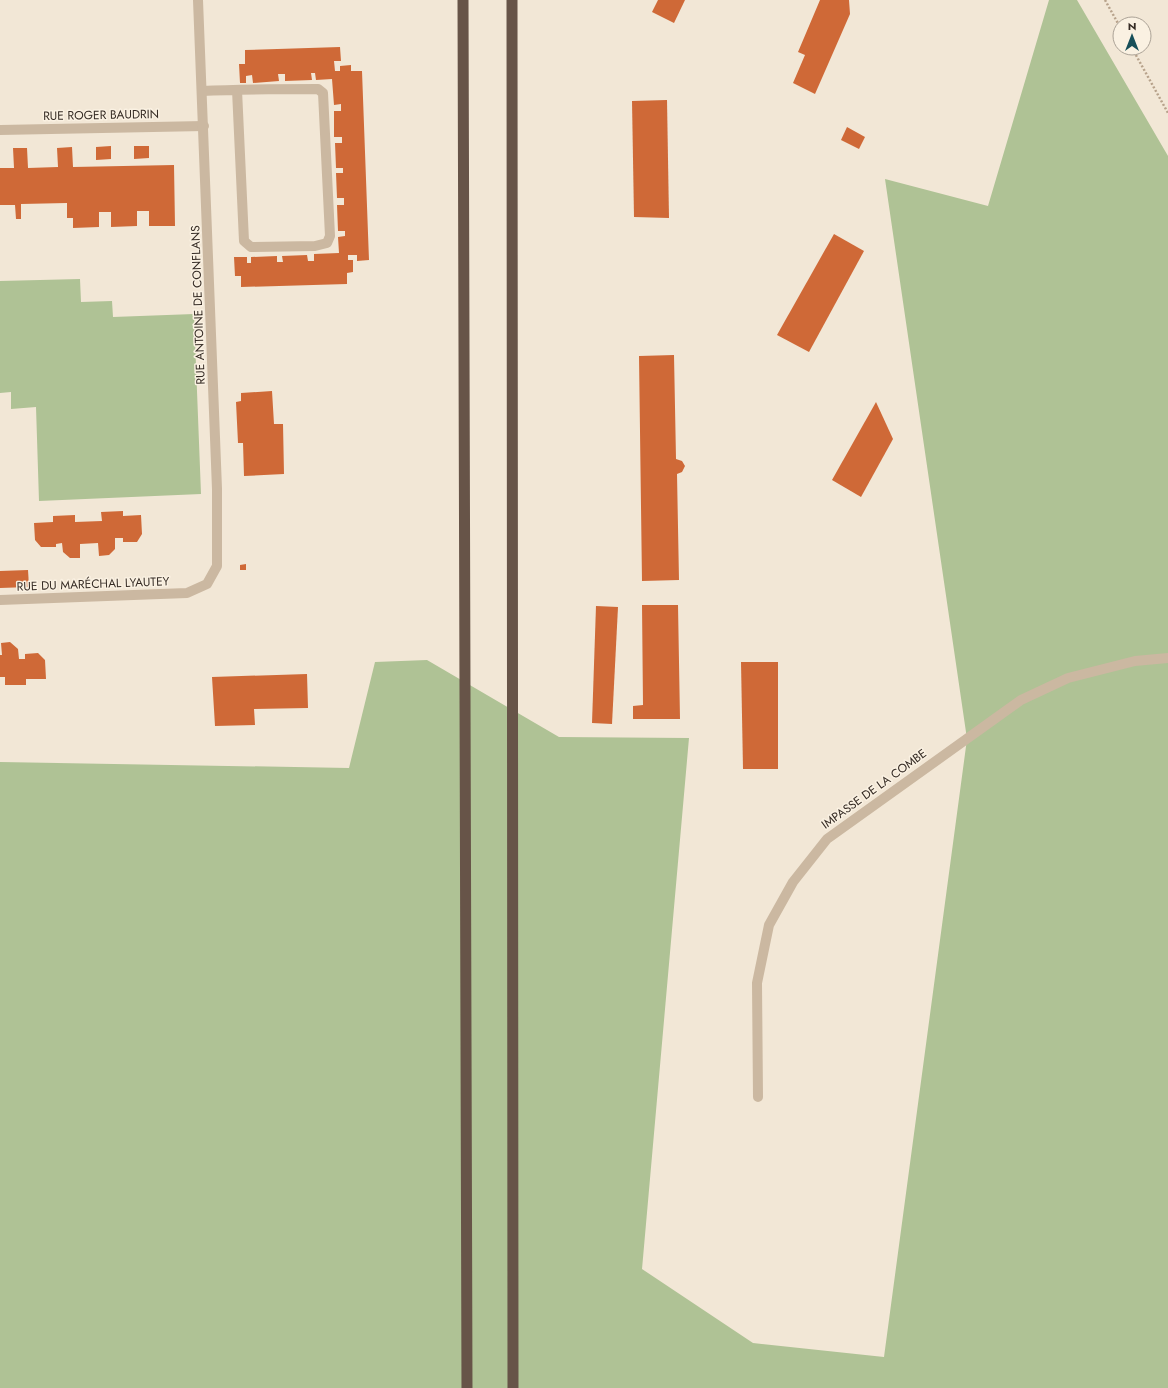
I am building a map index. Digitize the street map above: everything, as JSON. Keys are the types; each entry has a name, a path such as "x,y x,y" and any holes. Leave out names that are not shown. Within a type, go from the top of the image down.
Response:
{"highway":[{"path":"463,0 467,1388"},
{"path":"512,0 513,1388"}],"street":[{"name":"RUE ANTOINE DE CONFLANS","path":"187,593 207,584 217,566 217,482 198,0"},
{"path":"202,91 237,90 318,89 323,93 330,236 327,244 315,246 251,247 244,241 237,90"},
{"name":"RUE ROGER BAUDRIN","path":"0,130 204,126"},
{"name":"RUE DU MARÉCHAL LYAUTEY","path":"0,600 187,593"},
{"name":"IMPASSE DE LA COMBE","path":"758,1097 757,983 770,925 793,882 827,839 1021,700 1068,678 1135,661 1168,658"}],"path":[{"path":"1105,0 1114,16"},
{"path":"1136,56 1168,113"}],"green space":[{"path":"1049,0 1077,0 1168,156 1168,1388 0,1388 0,762 349,768 375,662 427,660 559,737 689,738 642,1269 753,1343 884,1357 967,739 885,179 988,206"},
{"path":"80,279 81,302 112,301 113,317 194,314 201,494 39,501 36,407 11,409 11,392 0,393 0,281"}],"building":[{"path":"658,0 685,0 674,23 652,12"},
{"path":"820,0 849,0 850,14 815,94 793,83 805,55 798,52"},
{"path":"340,47 341,61 334,61 335,71 340,71 340,66 351,65 351,71 362,71 369,260 357,261 357,255 348,255 348,260 353,260 353,272 347,273 347,284 241,287 241,276 235,276 234,257 247,257 247,263 251,263 251,257 277,256 277,262 283,262 282,256 307,255 308,261 314,261 314,254 339,253 338,237 345,236 345,231 338,231 337,205 344,205 344,198 337,198 336,173 343,173 343,168 336,168 335,143 342,143 342,137 334,137 334,111 341,111 341,104 334,105 332,79 316,80 315,73 311,73 312,80 285,81 285,74 278,74 279,81 253,83 252,75 246,76 246,83 240,83 239,64 245,64 245,50"},
{"path":"667,100 669,218 634,217 632,101"},
{"path":"847,127 865,137 859,149 841,140"},
{"path":"111,146 111,159 96,160 96,147"},
{"path":"134,146 149,146 149,158 134,159"},
{"path":"72,147 73,167 174,165 175,226 149,226 149,211 137,211 137,226 111,227 111,212 99,212 99,227 73,228 73,218 67,218 67,203 21,204 21,219 16,219 15,205 0,205 0,168 14,168 13,148 27,148 28,168 58,167 57,148"},
{"path":"834,234 864,251 809,352 777,335"},
{"path":"674,355 676,459 682,461 685,466 682,472 677,474 679,580 642,581 639,356"},
{"path":"272,391 274,424 283,424 284,474 244,476 243,443 238,443 236,402 241,401 241,393"},
{"path":"876,402 893,439 861,497 832,480"},
{"path":"123,511 123,516 141,515 142,534 137,542 123,542 123,538 115,538 115,549 109,555 99,556 98,543 80,544 80,558 70,558 63,552 62,543 56,544 56,547 41,547 35,540 34,523 53,522 53,516 75,515 75,522 102,521 101,512"},
{"path":"246,564 246,570 240,570 240,565"},
{"path":"28,570 29,587 0,588 0,571"},
{"path":"642,605 678,605 680,719 633,719 633,706 643,705"},
{"path":"596,606 618,607 612,724 592,723"},
{"path":"10,642 18,649 19,659 25,659 25,654 38,653 45,660 46,679 26,679 26,685 5,685 5,677 0,677 0,655 2,655 1,643"},
{"path":"741,662 778,662 778,769 743,769"},
{"path":"307,674 308,708 254,709 255,725 215,726 212,677"}]}
